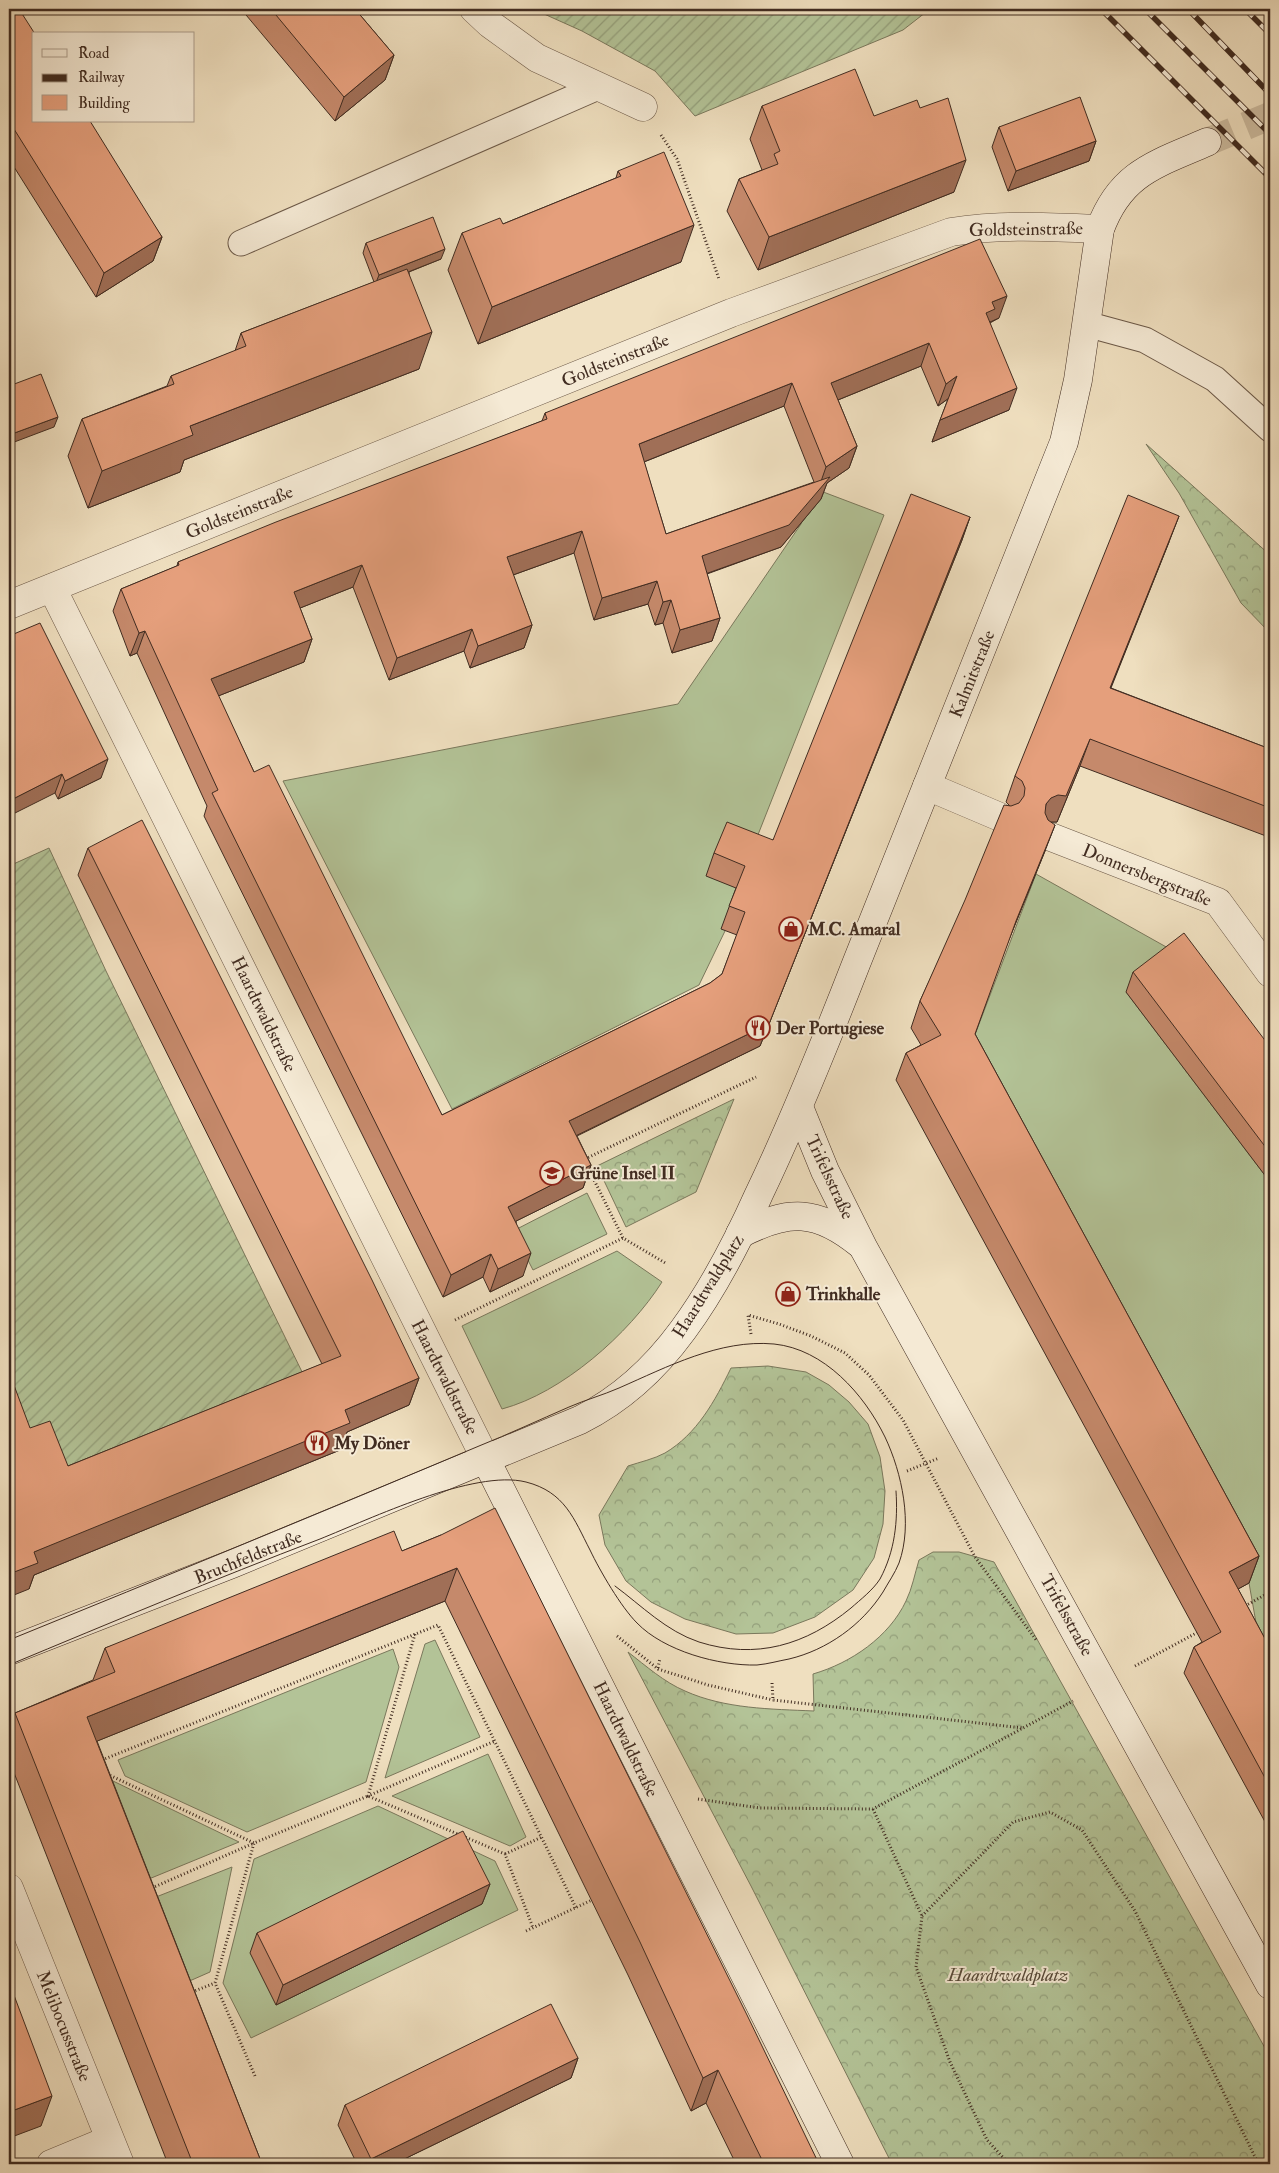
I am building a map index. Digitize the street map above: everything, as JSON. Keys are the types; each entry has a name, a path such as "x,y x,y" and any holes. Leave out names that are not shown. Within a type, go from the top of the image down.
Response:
{"street":[{"path":"474,9 490,24 536,58 643,107"},
{"name":"Goldsteinstraße","path":"9,605 731,313 951,232 984,226 1100,229 1115,197 1140,173 1207,142"},
{"name":"Kalmitstraße","path":"799,1107 1064,442 1078,380 1100,229"},
{"name":"Haardtwaldstraße","path":"52,588 486,1460 840,2164"},
{"path":"927,786 1000,817"},
{"name":"Donnersbergstraße","path":"1051,837 1218,902 1270,973"},
{"name":"Haardtwaldplatz","path":"486,1460 602,1410 623,1395 644,1376 683,1330 709,1290 740,1234 799,1107"},
{"name":"Trifelsstraße","path":"799,1107 825,1171 863,1247 1270,1985"},
{"name":"Trifelsstraße","path":"740,1234 759,1225 784,1217 810,1217 831,1224 863,1247"},
{"name":"Bruchfeldstraße","path":"9,1651 232,1564 486,1460"},
{"name":"Melibocusstraße","path":"9,1888 114,2152"},
{"path":"51,2164 114,2152"}],"lane":[{"path":"241,243 598,87"},
{"path":"1086,324 1146,340 1215,379 1270,429"}],"path":[{"path":"643,107 677,159 731,313"},
{"path":"667,1264 623,1238 584,1160 756,1077"},
{"path":"448,1323 623,1238"},
{"path":"752,1334 748,1315 795,1330 845,1353 869,1375 903,1420 975,1557 1038,1643"},
{"path":"907,1471 940,1458"},
{"path":"1237,1610 1270,1592"},
{"path":"98,1762 438,1625 576,1908"},
{"path":"698,1799 760,1808 873,1809 1203,1629"},
{"path":"368,1796 415,1634"},
{"path":"617,1636 658,1669 708,1685 772,1700 1023,1728"},
{"path":"658,1669 660,1658"},
{"path":"772,1683 772,1700"},
{"path":"148,1889 494,1741"},
{"path":"106,1773 254,1843"},
{"path":"368,1796 505,1854 533,1928"},
{"path":"873,1809 922,1916 916,1967 950,2062 986,2140 1009,2164"},
{"path":"922,1916 1013,1822 1050,1812 1082,1830 1134,1911 1257,2162 1256,2164"},
{"path":"505,1854 542,1838"},
{"path":"254,1843 215,1983 255,2076"},
{"path":"526,1932 592,1900"},
{"path":"189,1994 215,1983"}],"green space":[{"path":"533,9 930,9 903,30 695,116 655,71 582,31"},
{"path":"1146,444 1270,555 1270,633 1241,603 1179,493"},
{"path":"818,490 884,515 737,888 725,931 699,985 452,1109 283,781 678,704 801,524"},
{"path":"49,848 106,971 305,1378 62,1477 30,1441 9,1387 9,866"},
{"path":"1036,874 1177,953 1126,992 1270,1182 1270,1656 1258,1634 1249,1583 973,1040"},
{"path":"734,1099 696,1192 626,1227 597,1166"},
{"path":"587,1193 607,1234 533,1270 513,1231"},
{"path":"617,1251 662,1282 648,1302 632,1322 592,1359 548,1390 502,1409 462,1326"},
{"path":"768,1366 806,1372 829,1385 849,1402 868,1424 880,1457 885,1491 883,1524 874,1558 853,1590 815,1617 773,1633 736,1634 685,1619 651,1602 626,1581 605,1545 599,1515 628,1466 665,1453 687,1436 696,1426 712,1404 731,1368"},
{"name":"Haardtwaldplatz","path":"933,1552 959,1552 994,1562 1270,2057 1270,2164 892,2164 751,1886 628,1652 670,1683 700,1697 748,1707 814,1711 813,1674 855,1656 890,1626 906,1601 919,1560"},
{"path":"435,1640 480,1737 385,1778 425,1644"},
{"path":"393,1649 399,1667 366,1782 247,1832 125,1776 118,1760"},
{"path":"488,1754 526,1837 510,1846 392,1796"},
{"path":"113,1781 239,1842 144,1881 102,1785"},
{"path":"378,1806 495,1861 518,1910 251,2038 223,1983 254,1859"},
{"path":"232,1867 210,1972 185,1983 151,1899"}],"building":[{"path":"9,9 19,9 34,32 32,32 32,122 91,122 162,237 104,273 9,121"},
{"path":"271,9 355,9 394,55 344,97"},
{"path":"855,69 874,116 917,100 920,108 948,98 966,160 769,237 739,179 778,164 774,154 780,151 762,106"},
{"path":"1080,97 1096,141 1016,171 999,127"},
{"path":"664,152 694,225 492,307 462,233 500,218 503,224 621,176 618,171"},
{"path":"433,217 445,249 379,275 366,243"},
{"path":"980,239 1007,296 992,302 995,309 986,313 1017,388 940,420 957,376 946,384 929,343 831,383 857,446 826,467 792,383 639,444 666,534 830,477 789,525 702,556 720,618 680,630 671,600 663,602 657,581 602,598 582,531 507,557 532,625 478,646 472,629 397,658 362,565 294,592 312,639 211,679 254,772 269,765 442,1115 710,983 722,974 745,912 729,906 745,866 714,853 727,822 773,840 911,494 970,517 769,1024 569,1121 591,1165 508,1207 531,1253 498,1269 491,1254 451,1275 212,793 218,790 145,631 139,633 121,589 179,565 178,562 276,522 547,419 545,413"},
{"path":"407,269 432,332 190,426 193,435 102,471 82,419 174,384 171,376 246,346 241,333"},
{"path":"41,374 58,417 9,435 9,386"},
{"path":"1128,495 1179,516 1110,688 1270,749 1270,808 1090,739 1066,796 1058,795 1051,798 1046,804 1045,813 1048,820 1055,825 1016,921 975,1034 1259,1556 1229,1572 1270,1648 1270,1787 1194,1647 1221,1632 906,1053 941,1035 920,1001 965,900 1004,805 1011,806 1019,803 1024,796 1025,788 1022,781 1015,776"},
{"path":"40,623 108,759 65,781 62,774 9,801 9,636"},
{"path":"142,820 419,1378 345,1410 350,1423 34,1552 38,1563 9,1574 9,1372 30,1428 50,1421 68,1466 341,1356 88,848"},
{"path":"1184,933 1270,1047 1270,1153 1133,972"},
{"path":"495,1508 819,2164 764,2164 718,2070 703,2078 640,1942 457,1568 87,1717 262,2164 193,2164 15,1713 115,1672 105,1648 394,1531 402,1551 441,1535"},
{"path":"463,1831 490,1884 283,1985 257,1933"},
{"path":"9,1982 52,2096 9,2112"},
{"path":"551,2004 578,2058 371,2159 345,2105"}],"tunnel":[{"path":"1207,142 1270,116"}],"tram line":[{"path":"9,1640 694,1356 734,1346 774,1344 792,1348 826,1364 840,1376 866,1405 885,1437 901,1482 904,1499 905,1532 899,1563 883,1592 865,1615 830,1643 803,1655 769,1663 742,1665 709,1660 677,1649 648,1633 637,1623 618,1598 599,1568 567,1508 550,1492 539,1487 526,1482 504,1480 451,1489 422,1498 9,1665"},
{"path":"615,1586 665,1625 699,1642 720,1647 760,1649 780,1646 798,1640 834,1621 866,1595 880,1579 892,1547 896,1513 896,1491"}],"railway":[{"path":"1101,9 1270,178"},
{"path":"1145,9 1270,134"},
{"path":"1188,9 1270,94"},
{"path":"1245,9 1270,34"}],"place":[{"name":"M.C. Amaral","path":"791,929"},
{"name":"Der Portugiese","path":"758,1028"},
{"name":"Grüne Insel II","path":"552,1173"},
{"name":"Trinkhalle","path":"788,1294"},
{"name":"My Döner","path":"317,1443"}]}
